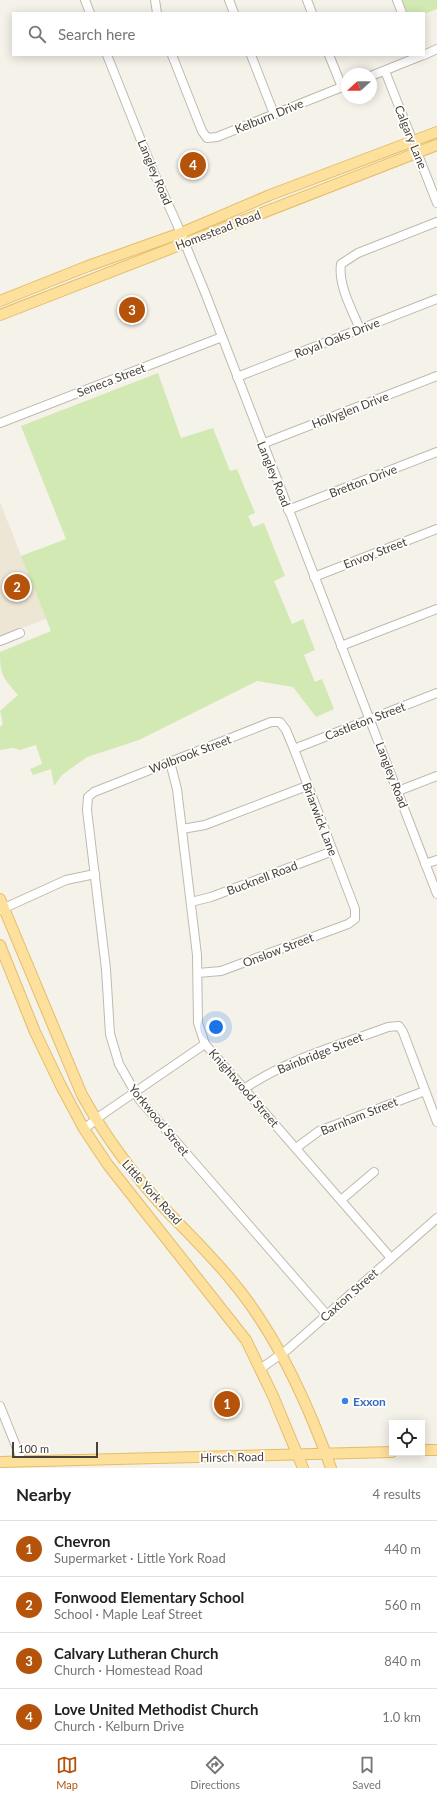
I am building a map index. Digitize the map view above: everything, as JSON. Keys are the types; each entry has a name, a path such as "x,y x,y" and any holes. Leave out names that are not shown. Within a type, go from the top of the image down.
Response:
{"main road":[{"name":"Homestead Road","path":"0,315 94,278 183,238 270,195 437,132"},
{"name":"Homestead Road","path":"0,301 88,266 183,238 275,208 437,145"},
{"path":"325,174 330,187"},
{"path":"270,195 275,208"},
{"path":"88,266 94,278"},
{"name":"Little York Road","path":"1,906 41,997 62,1050 82,1095 95,1119 118,1154 144,1186 232,1281 251,1305 281,1355 305,1404 331,1468"},
{"name":"Little York Road","path":"0,945 46,1056 84,1129 108,1165 246,1340 303,1468"},
{"path":"24,1004 41,997"},
{"path":"46,1056 62,1050"},
{"path":"425,1450 437,1450"},
{"name":"Hirsch Road","path":"0,1462 389,1452"}],"street":[{"path":"85,0 90,12"},
{"path":"155,0 157,12"},
{"path":"229,0 234,12"},
{"path":"307,0 312,12"},
{"path":"397,0 402,12"},
{"path":"425,54 437,49"},
{"name":"Langley Road","path":"107,56 154,173 183,238 222,337 262,444 437,894"},
{"name":"Kelburn Drive","path":"172,56 199,123 207,138 217,137 341,87"},
{"path":"251,56 274,114"},
{"path":"329,56 341,80"},
{"path":"377,73 419,56"},
{"name":"Calgary Lane","path":"385,70 437,203"},
{"path":"360,330 339,273 341,264 358,253 437,222"},
{"name":"Royal Oaks Drive","path":"237,377 437,300"},
{"name":"Seneca Street","path":"0,423 222,337"},
{"name":"Hollyglen Drive","path":"262,444 437,376"},
{"name":"Bretton Drive","path":"288,510 437,452"},
{"name":"Envoy Street","path":"314,577 437,529"},
{"path":"341,646 437,609"},
{"path":"0,642 20,633"},
{"name":"Castleton Street","path":"294,749 437,693"},
{"name":"Wolbrook Street","path":"100,790 271,722 280,722"},
{"name":"Briarwick Lane","path":"280,722 286,730 294,749 355,909 355,918"},
{"name":"Knightwood Street","path":"170,762 177,789 191,902 198,973 198,1023 205,1044 391,1258"},
{"path":"398,791 437,776"},
{"path":"182,829 205,825 307,786"},
{"name":"Yorkwood Street","path":"100,790 88,797 87,810 96,874 106,970 110,1034 119,1064 134,1092 327,1315"},
{"name":"Bucknell Road","path":"191,902 211,897 333,851"},
{"path":"425,864 437,860"},
{"path":"1,906 66,880 96,874"},
{"name":"Onslow Street","path":"198,973 221,972 348,924 355,918"},
{"name":"Bainbridge Street","path":"244,1089 260,1078 281,1067 388,1027 399,1026 403,1032 425,1091"},
{"path":"84,1129 95,1119 205,1044"},
{"path":"425,1091 437,1122"},
{"name":"Barnham Street","path":"296,1148 319,1131 425,1091"},
{"path":"341,1200 374,1172"},
{"name":"Caxton Street","path":"260,1369 281,1355 437,1218"},
{"path":"0,1406 22,1462"}],"shaded area":[{"path":"0,502 46,619 0,636"}],"green space":[{"path":"401,0 437,0 437,9 425,14 425,12 407,12"},
{"path":"158,373 181,438 213,428 230,471 237,469 255,513 248,516 253,527 264,523 285,576 274,581 292,624 303,619 315,650 304,655 315,682 322,679 334,709 316,717 293,687 257,681 139,740 87,757 62,775 54,786 51,769 33,775 30,769 42,764 36,745 20,750 13,748 0,750 0,727 3,724 0,711 18,695 3,676 0,652 51,631 21,556 66,539 21,426"}],"place":[{"name":"Love United Methodist Church","path":"193,165"},
{"name":"Calvary Lutheran Church","path":"132,310"},
{"name":"Fonwood Elementary School","path":"17,587"},
{"name":"Exxon","path":"345,1401"},
{"name":"Chevron","path":"227,1404"}]}
